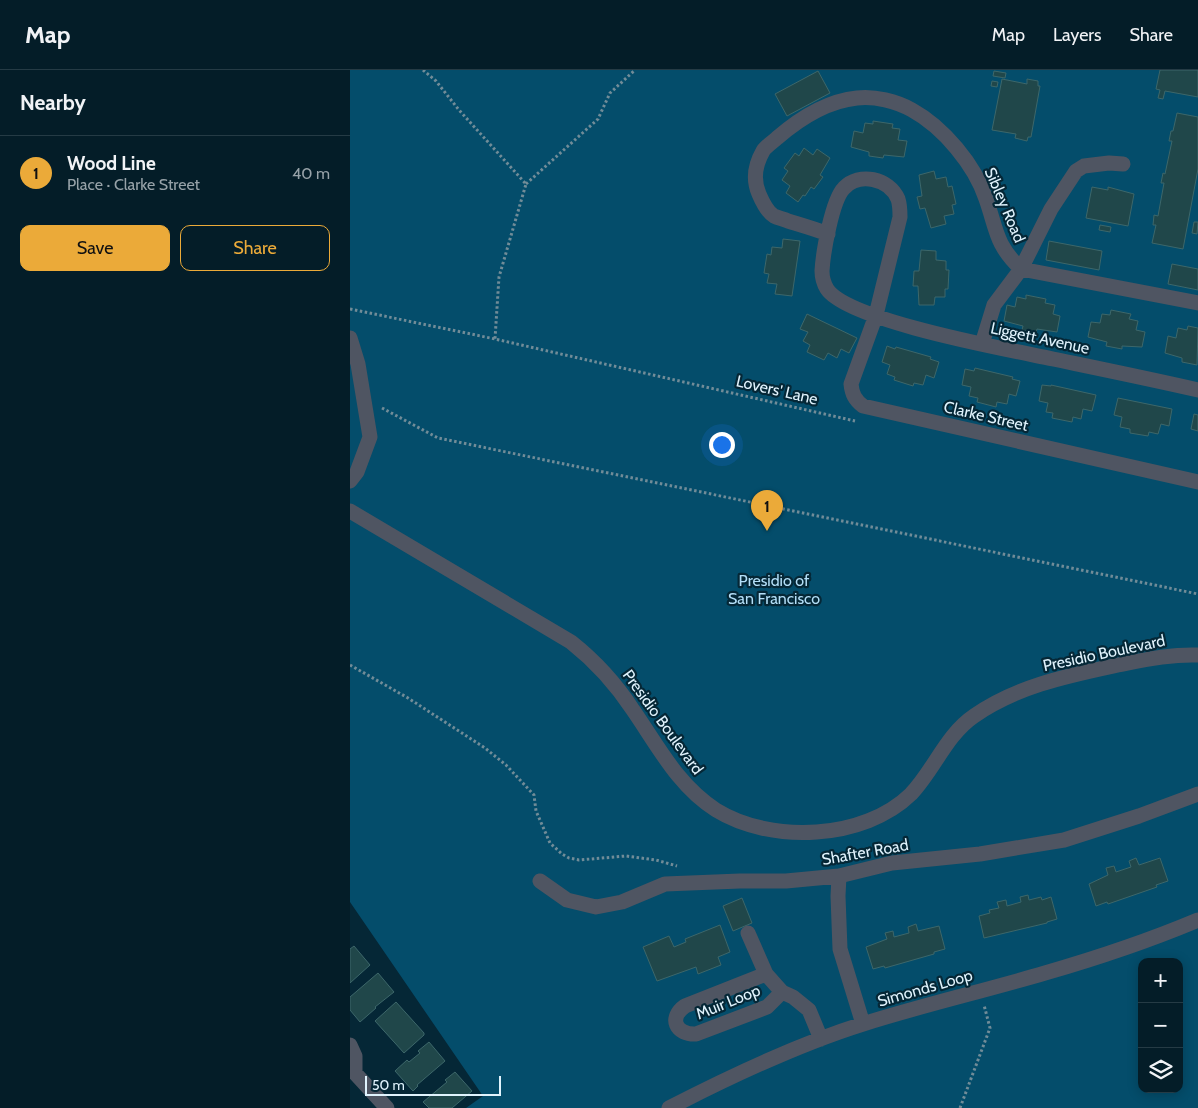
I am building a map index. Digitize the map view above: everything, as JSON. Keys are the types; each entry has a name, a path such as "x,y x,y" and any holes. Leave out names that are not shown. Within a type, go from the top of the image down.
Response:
{"street":[{"name":"Sibley Road","path":"828,234 773,216 762,202 755,186 756,168 764,149 805,118 835,102 857,98 875,98 912,110 951,134 986,197 1000,244 1020,268"},
{"path":"982,344 994,304 1020,268 1051,209 1076,171 1084,166 1109,163 1123,164"},
{"name":"Liggett Avenue","path":"876,315 900,217 900,206 897,197 890,188 872,178 851,182 843,188 836,200 822,272 826,288 841,301 876,315 957,340 1198,390"},
{"path":"1020,268 1198,303"},
{"name":"Clarke Street","path":"876,315 851,384 852,392 857,402 863,406 1198,482"},
{"path":"350,338 358,364 370,437 357,472 350,481"},
{"name":"Presidio Boulevard","path":"350,511 572,642 590,656 618,689 671,769 686,785 716,810 754,826 775,831 797,833 820,832 842,828 872,818 896,806 924,779 946,746 971,718 986,708 1022,691 1063,677 1150,659 1171,656 1198,656"},
{"name":"Shafter Road","path":"540,881 567,900 596,906 622,902 665,884 786,881 839,876 892,863 980,854 1064,840 1139,816 1198,794"},
{"path":"839,876 840,949 863,1024"},
{"name":"Simonds Loop","path":"669,1108 710,1087 821,1039 863,1024 1043,974 1114,952 1198,920"},
{"name":"Muir Loop","path":"748,933 766,974 782,992 793,997 809,1010 821,1039"},
{"name":"Muir Loop","path":"766,974 685,1006 676,1015 677,1026 685,1033 696,1034 767,1007 782,992"},
{"path":"350,1046 355,1056 352,1075 387,1108"}],"path":[{"path":"423,70 436,81 459,110 526,184"},
{"path":"495,339 499,278 526,184 598,118 610,93 635,70"},
{"name":"Lovers' Lane","path":"350,309 495,339 860,422"},
{"path":"364,398 438,438 1198,594"},
{"path":"350,665 408,698 486,748 534,795 536,810 550,843 562,854 579,860 626,856 656,860 676,866 684,872 692,883"},
{"path":"960,1108 990,1028 980,990"}],"green space":[{"name":"Presidio of San Francisco","path":"350,70 1198,70 1198,1108 466,1108 483,1096 350,902"}],"building":[{"path":"1160,70 1198,70 1198,97 1165,91 1163,99 1158,98 1160,90 1156,89"},
{"path":"818,71 830,93 787,116 775,94"},
{"path":"994,71 1006,73 1005,78 993,76"},
{"path":"1002,79 1027,84 1027,79 1038,81 1038,86 1040,86 1031,137 1028,137 1027,141 1015,138 1016,134 992,130"},
{"path":"992,81 998,82 997,87 991,86"},
{"path":"1177,113 1198,117 1198,169 1183,249 1152,243 1156,225 1153,225 1154,215 1158,216 1164,183 1161,183 1163,173 1165,174 1172,141 1169,141"},
{"path":"873,121 893,124 892,128 900,129 898,140 907,141 904,157 884,155 883,158 869,156 869,152 851,147 854,131 863,133 865,123 873,124"},
{"path":"804,148 813,155 817,149 830,158 820,175 823,177 814,189 811,187 798,202 786,193 790,186 782,180 788,171 784,168 795,153 799,156"},
{"path":"934,171 936,179 946,177 948,187 952,186 956,204 952,205 954,214 944,216 946,224 931,228 925,208 920,209 917,197 922,196 919,175"},
{"path":"1092,187 1108,190 1108,187 1134,194 1128,226 1086,218"},
{"path":"1194,222 1198,222 1197,234 1192,233"},
{"path":"1100,225 1111,227 1110,232 1099,230"},
{"path":"783,239 800,241 792,296 775,294 777,284 767,283 769,274 764,273 767,254 771,255 772,247 782,248"},
{"path":"1049,241 1102,251 1099,270 1046,260"},
{"path":"921,250 936,251 936,260 946,261 946,270 949,270 948,289 945,289 945,297 935,297 934,305 919,305 918,286 913,286 914,271 919,271"},
{"path":"1172,264 1198,269 1198,290 1168,284"},
{"path":"1026,295 1046,299 1045,303 1055,305 1053,314 1060,316 1057,332 1037,329 1036,333 1022,330 1023,326 1004,321 1007,305 1015,307 1017,297 1026,299"},
{"path":"1111,310 1131,314 1129,319 1138,321 1136,330 1145,332 1142,347 1122,346 1122,349 1106,346 1107,342 1088,337 1091,322 1100,323 1102,314 1110,315"},
{"path":"807,314 857,338 849,353 841,349 837,358 828,353 824,360 807,352 810,345 803,341 808,332 800,329"},
{"path":"1188,326 1198,328 1197,365 1182,362 1182,358 1165,353 1168,336 1176,338 1178,328 1187,330"},
{"path":"887,346 931,357 930,359 939,362 934,378 926,375 923,385 914,383 913,386 894,380 895,377 887,374 890,365 882,362"},
{"path":"975,368 1013,377 1012,379 1020,381 1016,396 1009,394 1007,404 997,402 996,407 977,402 978,398 969,396 971,387 962,385 965,369 974,371"},
{"path":"1042,385 1051,385 1096,395 1092,411 1083,409 1081,419 1073,417 1072,422 1052,418 1053,413 1046,412 1048,403 1039,401"},
{"path":"1118,398 1172,409 1169,426 1161,424 1158,434 1149,432 1148,436 1130,433 1130,429 1120,427 1122,417 1114,415"},
{"path":"1194,414 1198,415 1198,431 1191,429"},
{"path":"1136,858 1139,865 1160,858 1168,881 1156,885 1157,887 1108,904 1107,902 1096,906 1089,884 1108,875 1106,868 1114,866 1116,872 1131,867 1129,861"},
{"path":"1028,895 1029,900 1041,897 1042,900 1051,897 1057,919 984,938 979,916 990,913 989,910 999,908 997,902 1006,900 1007,906 1021,902 1020,897"},
{"path":"742,898 752,923 733,931 723,906"},
{"path":"916,924 918,931 939,926 945,949 885,968 884,966 873,969 866,947 887,939 885,933 893,931 894,937 909,933 908,927"},
{"path":"720,925 730,952 718,957 721,965 698,974 696,967 657,981 643,947 669,936 674,947 686,942 685,939"},
{"path":"354,946 370,965 350,983 350,949"},
{"path":"378,973 394,992 360,1022 350,1010 350,997"},
{"path":"396,1002 424,1033 404,1053 375,1021"},
{"path":"429,1042 445,1061 417,1085 413,1091 395,1071 407,1060 409,1062 420,1053 418,1051"},
{"path":"455,1072 472,1091 452,1108 429,1108 423,1102 447,1082 445,1080"}],"place":[{"name":"Wood Line","path":"767,531"}]}
